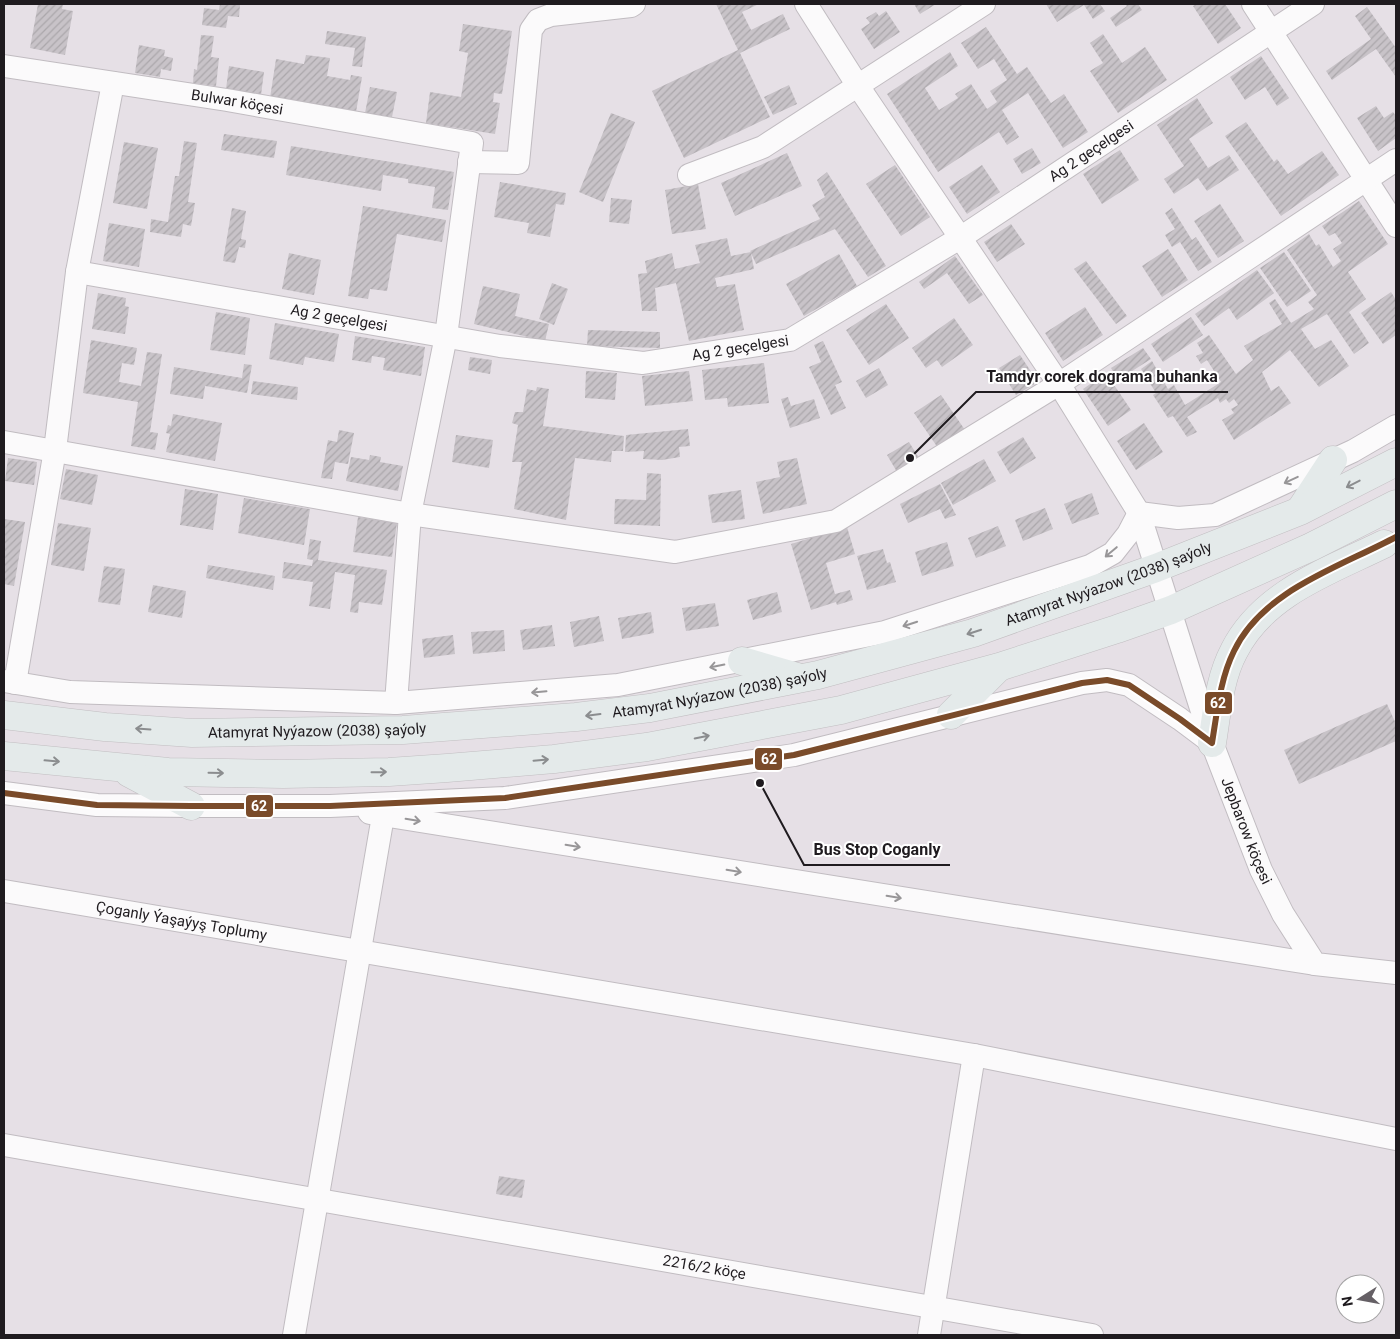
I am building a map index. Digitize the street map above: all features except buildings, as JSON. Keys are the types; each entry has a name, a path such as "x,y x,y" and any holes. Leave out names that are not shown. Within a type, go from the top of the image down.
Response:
{"main road":[{"path":"1300,511 1333,460"},
{"name":"Atamyrat Nyýazow (2038) şaýoly","path":"4,715 105,727 192,732 403,730 576,717 650,708 801,678 973,633 1156,568 1300,511 1396,462"},
{"path":"4,756 168,772 293,774 389,772 554,759 647,747 840,710 999,667 1171,610 1311,547 1396,504"},
{"path":"1311,547 1390,541"},
{"path":"1212,744 1218,702 1225,672 1234,650 1251,624 1273,602 1292,589 1390,541"},
{"path":"742,661 801,678"},
{"path":"952,715 999,667"},
{"path":"119,767 191,806"}],"street":[{"name":"Bulwar köçesi","path":"4,66 227,100 518,163 532,30 538,20 551,15 631,6 634,4"},
{"name":"Jepbarow köçesi","path":"806,4 858,86 1059,384 1139,513 1212,744 1261,870 1283,914 1315,964"},
{"path":"689,175 763,147 984,4"},
{"path":"1253,4 1396,226"},
{"name":"Ag 2 geçelgesi","path":"77,272 500,346 643,363 790,340 960,238 1313,4"},
{"path":"113,83 77,272 55,450 9,682 70,692 396,703 618,685 885,632 1090,566 1113,553 1128,534 1139,513 1178,518 1215,515 1353,451 1396,426"},
{"path":"396,703 410,514 446,336 470,152"},
{"path":"4,442 410,514 676,552 836,521 1059,384 1396,160"},
{"path":"4,793 97,805 191,806 335,805 515,797 794,755 1082,683 1108,680 1129,685 1180,719 1212,744"},
{"path":"335,805 383,816 1315,964 1396,973"},
{"path":"294,1335 383,816"},
{"name":"Çoganly Ýaşaýyş Toplumy","path":"4,891 974,1055 1396,1139"},
{"path":"929,1335 974,1055"},
{"path":"4,1145 317,1200"},
{"name":"2216/2 köçe","path":"317,1200 1092,1335"}],"transit line":[{"name":"62","path":"4,793 97,805 191,806 330,806 505,798 794,755 1082,683 1107,680 1129,685 1212,743 1225,673 1234,651 1247,630 1283,596 1305,582 1396,537"}],"place":[{"name":"Tamdyr corek dograma buhanka","path":"910,458"},
{"name":"Bus Stop Coganly","path":"760,783"}]}
